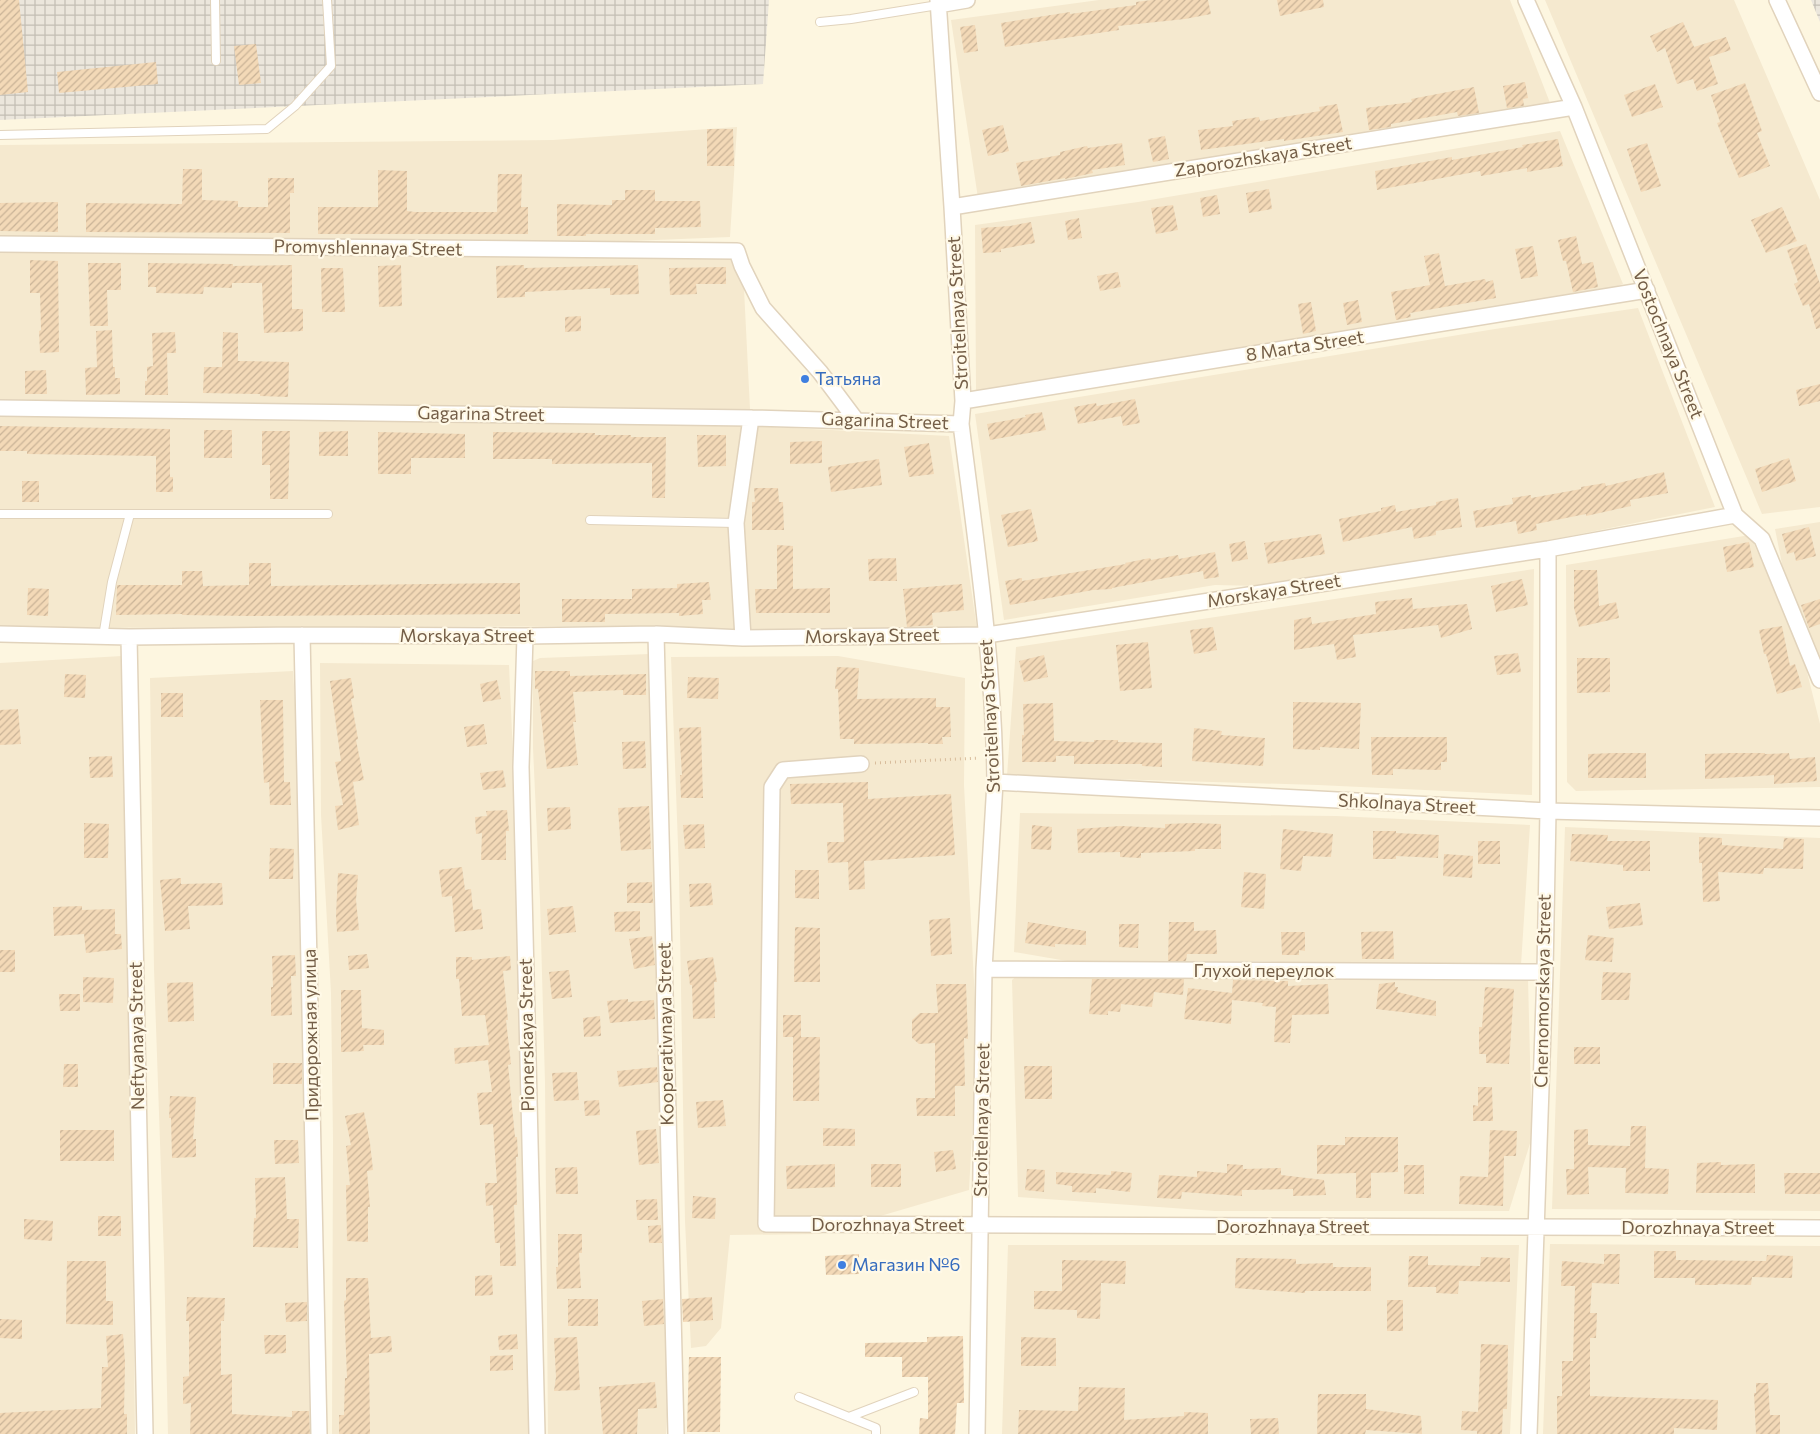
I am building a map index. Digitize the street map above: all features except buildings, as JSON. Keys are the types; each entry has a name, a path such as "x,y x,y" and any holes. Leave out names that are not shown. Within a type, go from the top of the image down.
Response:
{"street":[{"path":"938,2 968,0"},
{"name":"Vostochnaya Street","path":"1526,0 1574,107 1735,515 1762,539 1820,680"},
{"path":"1777,0 1820,93"},
{"name":"Stroitelnaya Street","path":"938,2 963,401 961,424 987,635 995,757 984,969 977,1434"},
{"name":"Zaporozhskaya Street","path":"952,207 1574,107"},
{"name":"Promyshlennaya Street","path":"0,244 737,251 742,266 763,308 820,372 856,420"},
{"name":"8 Marta Street","path":"963,401 1646,290"},
{"name":"Gagarina Street","path":"0,408 751,418 961,424"},
{"path":"743,638 736,523 751,418"},
{"name":"Morskaya Street","path":"0,634 129,637 656,634 743,638 987,635 1548,549 1735,515"},
{"name":"Chernomorskaya Street","path":"1529,1434 1545,972 1548,811 1548,549"},
{"name":"Kooperativnaya Street","path":"656,634 676,1434"},
{"name":"Придорожная улица","path":"302,635 319,1434"},
{"name":"Pionerskaya Street","path":"525,636 521,766 537,1434"},
{"name":"Neftyanaya Street","path":"129,637 145,1434"},
{"name":"Dorozhnaya Street","path":"861,764 783,770 772,787 766,1224 1820,1228"},
{"name":"Shkolnaya Street","path":"995,782 1548,811 1820,818"},
{"name":"Глухой переулок","path":"984,969 1545,972"}],"lane":[{"path":"215,0 216,61"},
{"path":"0,136 267,129 295,106 331,66 327,0"},
{"path":"820,22 851,19 938,2"},
{"path":"0,514 328,514"},
{"path":"103,637 112,582 130,514"},
{"path":"590,520 736,523"},
{"path":"849,1417 914,1392"},
{"path":"799,1397 876,1428 876,1434"}],"path":[{"path":"861,764 995,757"}],"shaded area":[{"path":"0,0 769,0 763,84 0,120"},
{"path":"1099,0 1510,0 1552,108 978,198 951,20"},
{"path":"1545,0 1734,0 1820,200 1820,507 1762,514"},
{"path":"1811,0 1820,0 1820,22"},
{"path":"737,127 730,237 557,244 0,236 0,145 553,140"},
{"path":"1560,131 1623,284 1583,298 976,391 975,225 1138,202"},
{"path":"0,250 731,258 744,289 750,409 731,413 0,404"},
{"path":"1638,308 1715,507 1491,552 1259,586 1215,585 1004,620 975,414 1495,329"},
{"path":"0,414 753,426 949,436 977,629 737,629 654,626 0,628"},
{"path":"1820,522 1820,663 1811,637 1785,579 1775,529"},
{"path":"1750,535 1802,652 1820,724 1820,787 1576,791 1567,782 1566,565"},
{"path":"1534,569 1532,795 1318,785 1007,776 1016,647"},
{"path":"650,654 671,1338 666,1434 548,1434 545,1082 540,901 533,748 533,661 540,658"},
{"path":"122,656 129,928 135,1434 0,1434 0,663"},
{"path":"838,656 965,678 964,785 977,1041 969,1190 819,1234 730,1235 721,1328 706,1346 691,1348 685,1221 679,872 671,657"},
{"path":"320,663 509,665 517,845 528,1266 529,1434 332,1434 333,1140 331,993 321,815"},
{"path":"293,671 300,778 314,1434 168,1434 154,969 150,678"},
{"path":"1020,813 1336,816 1530,825 1521,965 1365,966 1261,961 1067,961 1014,952"},
{"path":"1565,827 1820,838 1820,1211 1552,1209"},
{"path":"1021,972 1528,979 1532,1137 1509,1211 1215,1211 1018,1197 1012,980"},
{"path":"1550,1244 1820,1246 1820,1434 1543,1434"},
{"path":"1008,1245 1519,1245 1510,1434 1002,1434"}],"place":[{"name":"Татьяна","path":"805,379"},
{"name":"Магазин №6","path":"842,1265"}]}
